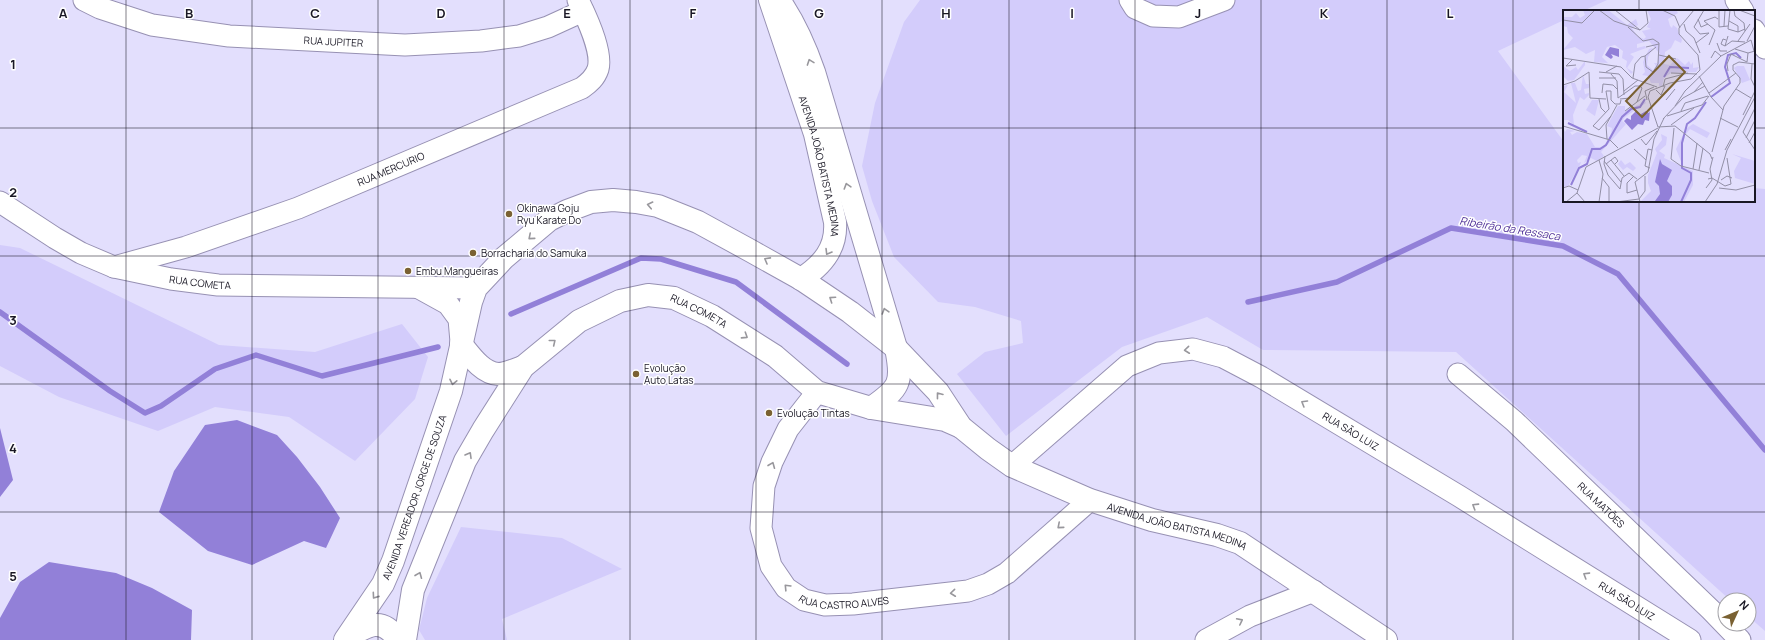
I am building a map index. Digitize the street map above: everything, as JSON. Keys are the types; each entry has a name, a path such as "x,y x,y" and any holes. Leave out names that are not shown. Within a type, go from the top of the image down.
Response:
{"main road":[{"name":"AVENIDA JOÃO BATISTA MEDINA","path":"770,0 815,134 835,222 836,234 829,252 821,264 801,279 850,312 896,348 916,371 938,392 962,427 988,449 1012,466 1090,500 1152,520 1217,535 1240,542 1386,640"},
{"name":"AVENIDA JOÃO BATISTA MEDINA","path":"780,0 794,23 814,72 896,348"},
{"path":"523,367 498,374 490,372 478,364 461,344 476,288 504,258 549,220 591,202 613,200 658,206 698,222 801,279"},
{"name":"RUA COMETA","path":"523,367 579,321 620,301 648,295 674,298 712,316 775,356 817,392 871,408"},
{"name":"AVENIDA VEREADOR JORGE DE SOUZA","path":"345,640 382,584 393,561 451,391 461,344"},
{"path":"871,408 888,396 895,389 900,379 900,365 896,348"},
{"path":"405,640 413,590 465,461 523,367"},
{"name":"AVENIDA JOÃO BATISTA MEDINA","path":"871,408 945,420 962,427"},
{"path":"345,640 362,628 374,624 384,626 393,633 398,640"}],"street":[{"name":"RUA JUPITER","path":"84,0 108,11 152,25 229,36 404,45 481,41 519,36 548,27 581,5"},
{"path":"1130,0 1135,8 1153,16 1179,17 1224,0"},
{"path":"1736,0 1742,10"},
{"name":"RUA MERCURIO","path":"114,267 186,246 298,208 582,88 592,80 598,68 598,54 581,5"},
{"path":"1755,32 1765,48"},
{"name":"RUA COMETA","path":"0,202 81,253 114,267 171,279 218,284 476,288"},
{"name":"RUA COMETA","path":"419,287 448,304 459,319 461,344"},
{"name":"RUA SÃO LUIZ","path":"1012,466 1127,366 1159,354 1193,349 1201,351 1223,357 1267,381 1459,496 1690,640"},
{"name":"RUA MATÕES","path":"1458,374 1514,421 1711,610 1740,640"},
{"name":"RUA CASTRO ALVES","path":"817,392 788,430 772,462 763,493 761,528 771,566 786,588 804,600 825,604 853,604 968,591 988,584 1007,573 1090,500"},
{"path":"1206,640 1250,616 1314,591"}],"shaded area":[{"path":"920,0 1607,0 1585,10 1563,10 1563,20 1498,51 1563,141 1563,202 1755,202 1755,188 1765,189 1765,631 1757,624 1757,592 1721,592 1456,352 1263,350 1207,317 1122,347 1006,436 957,374 985,352 1023,343 1021,321 975,307 938,302 894,257 872,201 862,166 875,103 904,22"},
{"path":"0,245 20,248 219,345 315,352 402,324 428,357 415,399 355,461 289,417 215,407 158,431 59,397 0,366"},
{"path":"237,420 277,435 297,457 320,487 340,518 326,548 304,541 252,565 208,551 159,512 174,471 205,425"},
{"path":"0,428 13,480 0,497"},
{"path":"461,527 562,538 622,569 502,619 507,640 425,640 419,630 427,598"},
{"path":"49,562 116,573 152,588 192,610 191,640 0,640 0,618 20,582"}],"waterway":[{"name":"Ribeirão da Ressaca","path":"1248,302 1337,282 1451,228 1563,246 1618,274 1765,450"},
{"path":"511,314 641,258 661,259 736,282 847,364"},
{"path":"0,312 110,391 145,413 161,406 215,369 256,355 322,376 438,347"}],"place":[{"name":"Okinawa Goju Ryu Karate Do","path":"509,214"},
{"name":"Borracharia do Samuka","path":"473,253"},
{"name":"Embu Mangueiras","path":"408,271"},
{"name":"Evolução Auto Latas","path":"636,374"},
{"name":"Evolução Tintas","path":"769,413"}]}
